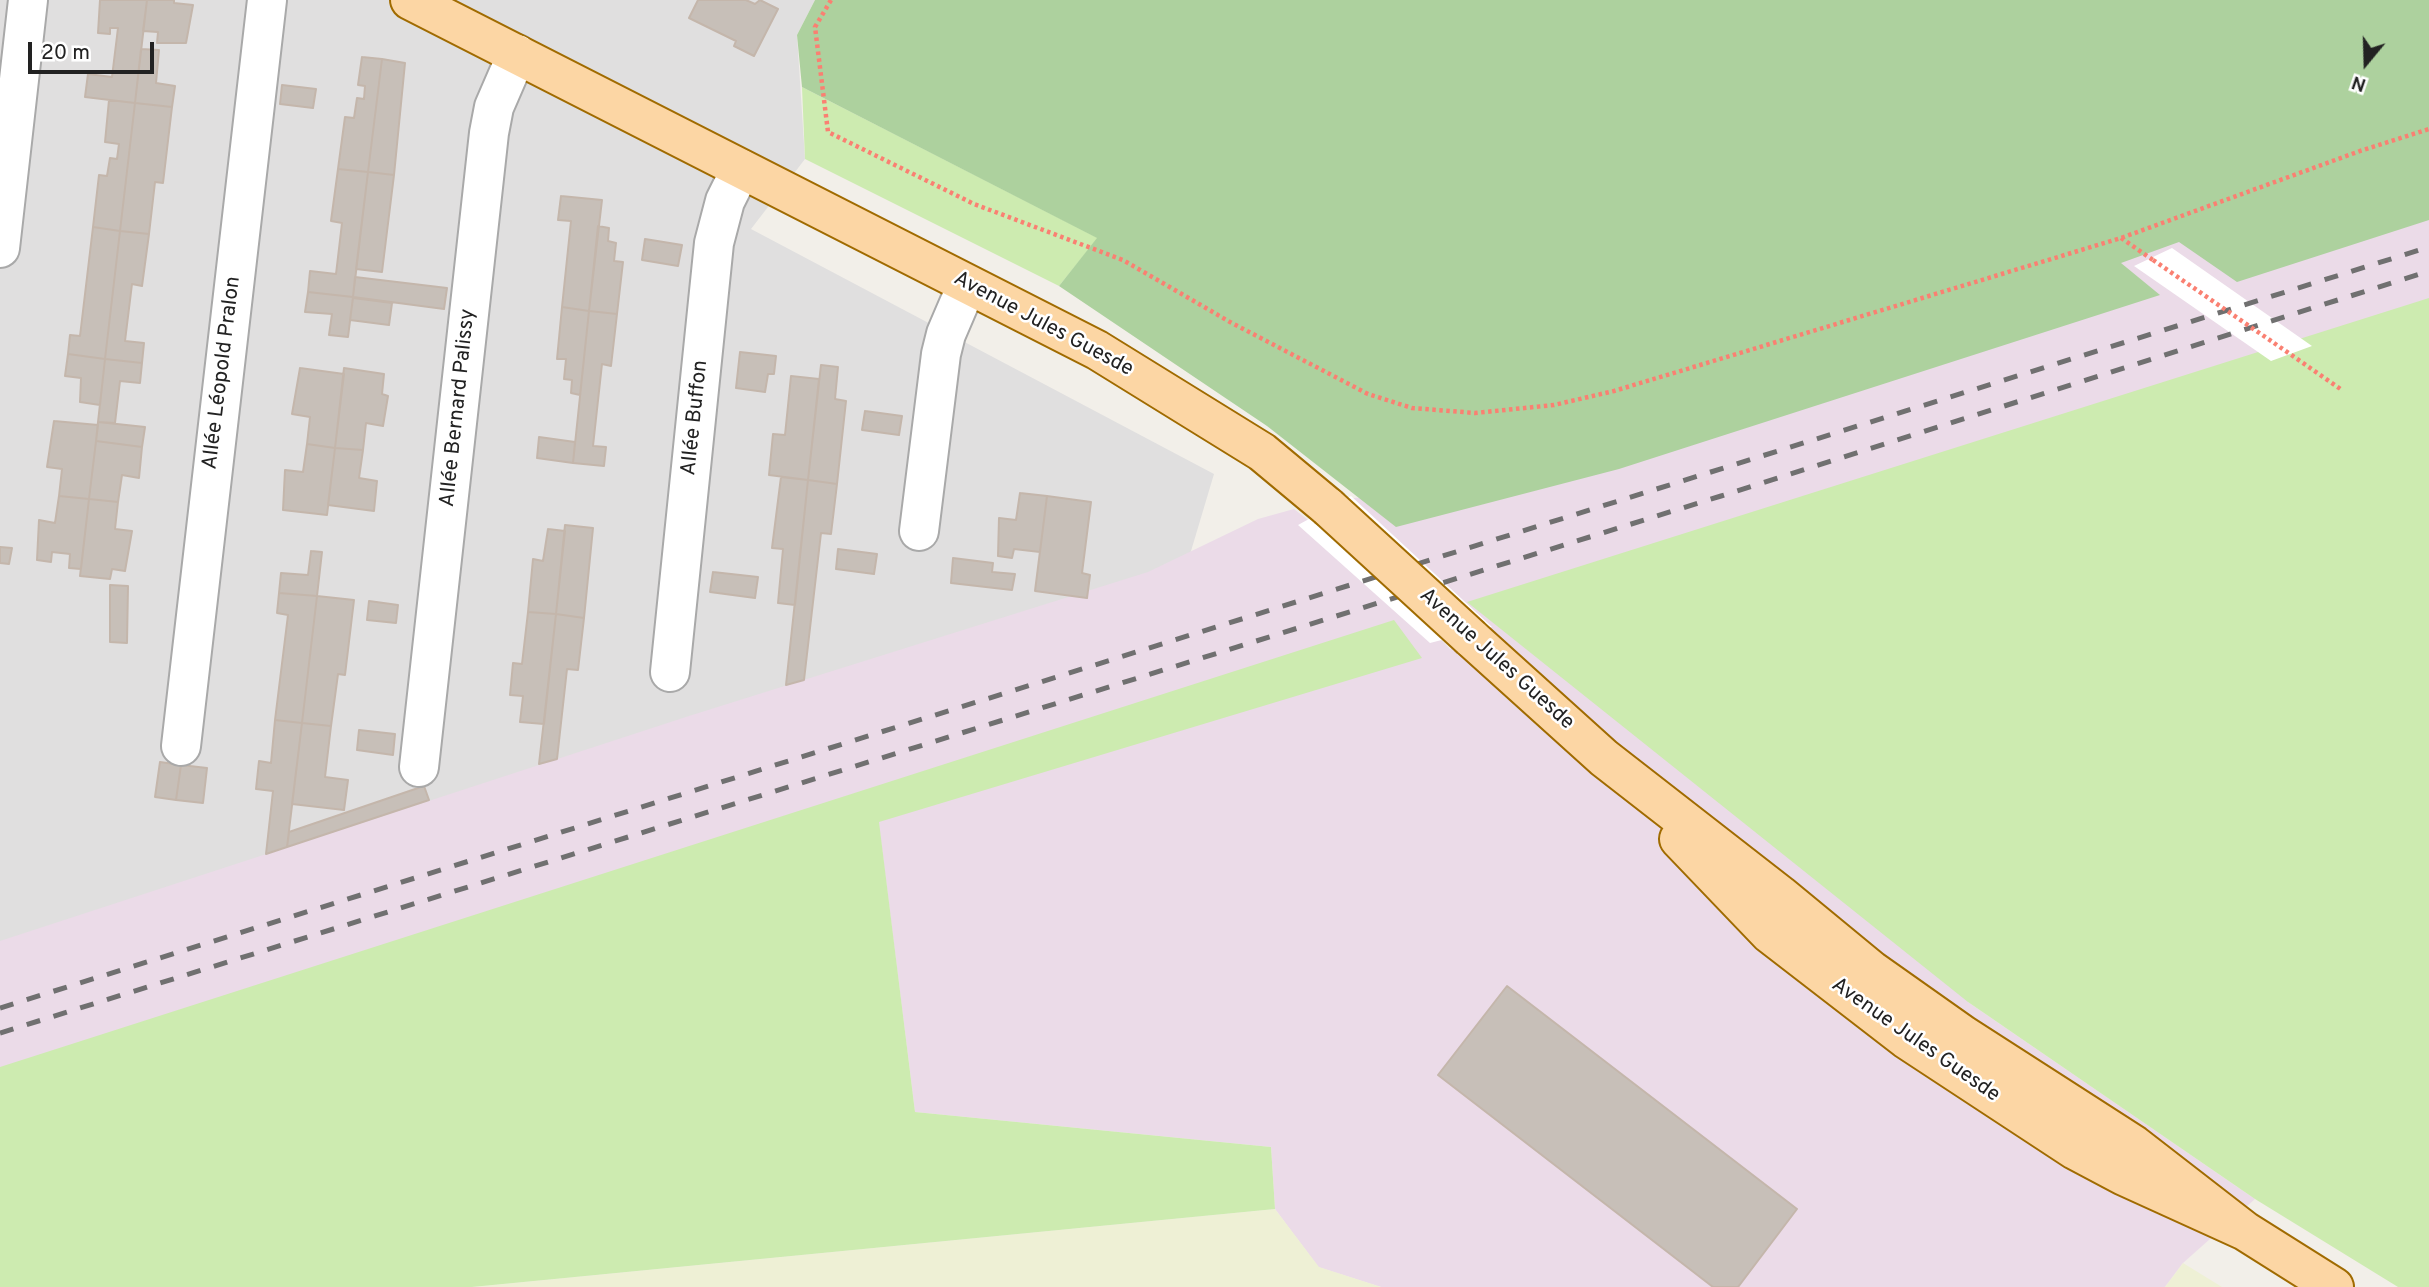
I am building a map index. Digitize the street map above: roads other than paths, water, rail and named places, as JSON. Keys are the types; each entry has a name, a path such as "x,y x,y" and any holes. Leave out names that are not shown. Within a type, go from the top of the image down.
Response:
{"main road":[{"name":"Avenue Jules Guesde","path":"410,0 1097,350 1262,452 1328,507 1604,758 1901,993 2126,1139 2245,1231 2334,1287"}],"street":[{"path":"0,248 28,0"},
{"name":"Allée Léopold Pralon","path":"181,746 267,0"},
{"name":"Allée Bernard Palissy","path":"419,767 489,133 494,107 516,54"},
{"name":"Allée Buffon","path":"670,672 714,243 726,201 741,169"},
{"path":"919,531 941,354 946,334 967,285"}],"railway":[{"path":"0,1008 2429,247"},
{"path":"0,1033 1721,496 2429,271"}]}
